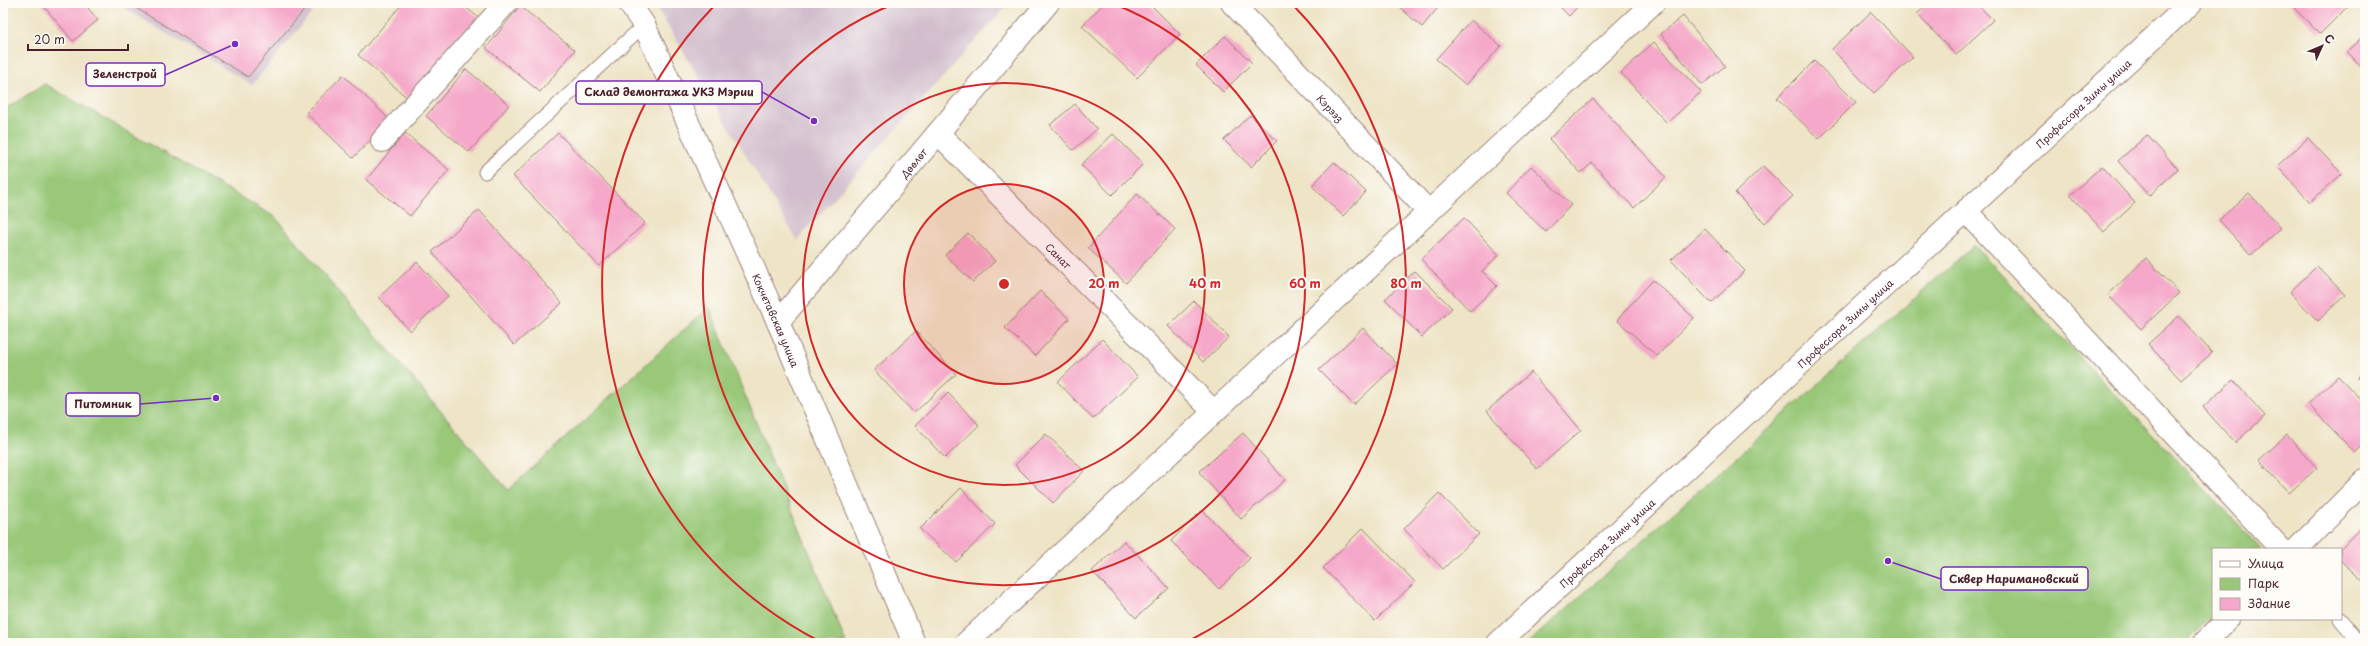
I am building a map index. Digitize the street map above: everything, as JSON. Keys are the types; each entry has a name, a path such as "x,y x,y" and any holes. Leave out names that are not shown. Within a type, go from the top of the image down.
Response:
{"street":[{"path":"382,141 506,3"},
{"name":"Кокчетавская улица","path":"629,3 644,25 778,322 914,643"},
{"name":"Дөөлөт","path":"778,322 1048,3"},
{"name":"Кэрээз","path":"1232,3 1429,212"},
{"path":"966,643 1654,3"},
{"name":"Профессора Зимы улица","path":"1498,643 2191,3"},
{"name":"Санат","path":"938,133 1214,412"},
{"path":"1966,211 2280,548"},
{"path":"2298,548 2365,480"},
{"path":"2204,643 2227,620"}],"lane":[{"path":"485,172 644,25"},
{"path":"2341,620 2360,643"}],"shaded area":[{"path":"116,3 320,3 252,85"},
{"path":"654,3 1009,3 797,240"}],"green space":[{"path":"45,84 275,217 508,490 709,307 846,643 3,643 3,110"},
{"path":"1974,245 2260,548 2212,548 2212,616 2185,643 1528,643"}],"building":[{"path":"41,3 84,3 98,20 73,41"},
{"path":"128,3 310,3 248,77"},
{"path":"403,3 461,3 481,20 411,101 358,55"},
{"path":"1104,3 1149,3 1180,34 1137,78 1082,26"},
{"path":"1395,3 1442,3 1422,27"},
{"path":"1556,3 1581,3 1569,16"},
{"path":"1929,3 1976,3 1993,20 1956,55 1917,14"},
{"path":"2289,3 2351,3 2320,34"},
{"path":"520,6 575,50 540,92 486,48"},
{"path":"1871,12 1913,57 1874,93 1832,49"},
{"path":"1683,16 1725,66 1702,85 1661,34"},
{"path":"1471,20 1501,46 1466,85 1436,59"},
{"path":"2365,35 2365,71 2347,51"},
{"path":"1225,36 1252,63 1223,92 1196,65"},
{"path":"1654,42 1701,92 1667,123 1621,73"},
{"path":"1814,61 1856,102 1819,139 1777,98"},
{"path":"466,69 509,105 469,152 426,116"},
{"path":"343,75 390,120 353,158 306,113"},
{"path":"1593,99 1666,177 1634,208 1592,163 1581,173 1549,139"},
{"path":"1075,104 1097,129 1073,150 1050,125"},
{"path":"1250,115 1277,141 1251,167 1224,140"},
{"path":"405,133 449,170 410,216 366,180"},
{"path":"558,133 645,223 599,266 513,176"},
{"path":"1113,134 1143,164 1112,195 1081,165"},
{"path":"2147,135 2178,169 2149,196 2118,161"},
{"path":"2308,138 2342,174 2310,202 2277,166"},
{"path":"1334,162 1366,192 1343,216 1312,186"},
{"path":"1531,166 1571,205 1546,232 1506,193"},
{"path":"1763,166 1793,196 1765,223 1735,193"},
{"path":"2102,166 2135,203 2104,232 2070,195"},
{"path":"2249,193 2281,228 2251,255 2219,220"},
{"path":"1137,194 1175,229 1126,283 1088,248"},
{"path":"479,210 562,303 514,345 432,252"},
{"path":"1464,218 1499,255 1482,271 1497,286 1470,311 1421,259"},
{"path":"1705,229 1745,271 1711,303 1671,260"},
{"path":"968,233 995,261 973,282 945,255"},
{"path":"2146,258 2179,293 2141,329 2108,295"},
{"path":"417,262 448,296 410,331 379,297"},
{"path":"2317,266 2345,295 2318,321 2290,292"},
{"path":"1415,271 1452,308 1422,337 1385,299"},
{"path":"1653,280 1694,318 1657,356 1617,320"},
{"path":"1040,291 1069,319 1035,356 1005,328"},
{"path":"1194,301 1229,337 1203,362 1168,326"},
{"path":"2179,316 2212,353 2181,380 2148,344"},
{"path":"1363,328 1397,364 1354,405 1319,370"},
{"path":"916,331 956,374 914,413 874,370"},
{"path":"1102,339 1138,377 1093,419 1058,382"},
{"path":"2365,366 2365,382 2358,378"},
{"path":"1531,372 1581,430 1537,469 1487,411"},
{"path":"2338,376 2365,404 2365,443 2355,453 2308,404"},
{"path":"2233,380 2265,416 2235,443 2203,407"},
{"path":"948,393 979,425 945,458 915,426"},
{"path":"1243,433 1285,480 1241,519 1199,472"},
{"path":"1046,434 1084,471 1053,503 1015,465"},
{"path":"2287,435 2317,468 2289,493 2259,460"},
{"path":"961,488 995,524 956,562 920,529"},
{"path":"1439,493 1479,534 1443,569 1404,529"},
{"path":"1202,510 1250,558 1219,589 1171,541"},
{"path":"2363,525 2365,527 2365,583 2342,562 2341,548"},
{"path":"1363,528 1415,582 1375,621 1323,568"},
{"path":"1124,541 1169,588 1136,618 1092,571"}],"place":[{"name":"Зеленстрой","path":"235,44"},
{"name":"Склад демонтажа УКЗ Мэрии","path":"814,121"},
{"name":"Питомник","path":"216,398"},
{"name":"Сквер Наримановский","path":"1888,561"}]}
